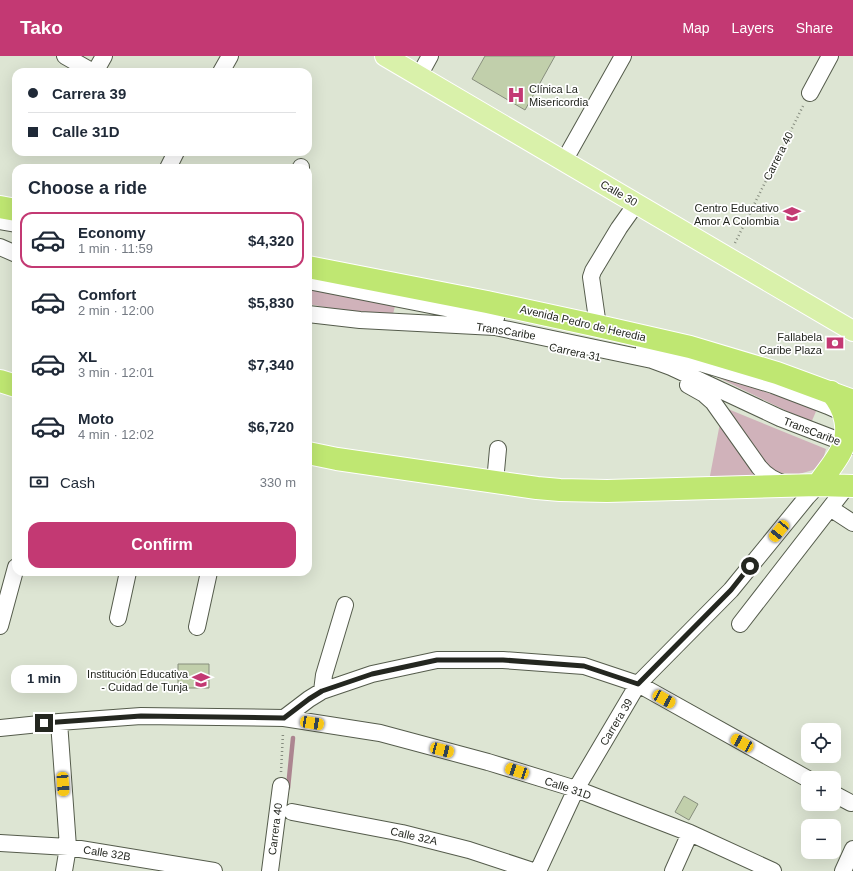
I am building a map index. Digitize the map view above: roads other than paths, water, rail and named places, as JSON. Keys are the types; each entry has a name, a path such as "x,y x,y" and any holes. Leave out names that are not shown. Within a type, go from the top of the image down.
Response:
{"highway":[{"path":"0,206 12,209"},
{"name":"Avenida Pedro de Heredia","path":"312,268 487,302 690,347 777,373 831,392 850,410"},
{"path":"0,381 12,385"},
{"path":"818,485 841,452 848,445 846,429 850,410"},
{"path":"312,454 337,459 560,490 607,492 818,485 850,486"}],"main road":[{"name":"Calle 30","path":"385,56 853,331"}],"street":[{"path":"65,56 87,68"},
{"path":"96,68 104,56"},
{"path":"223,68 230,56"},
{"path":"419,76 430,56"},
{"path":"564,161 623,56"},
{"path":"810,93 830,56"},
{"path":"598,326 591,277 618,228 636,204"},
{"path":"0,221 12,223"},
{"path":"0,237 12,242"},
{"path":"0,247 12,252"},
{"name":"TransCaribe","path":"312,282 655,350 773,385 828,406 850,410"},
{"name":"TransCaribe","path":"312,314 360,320 495,327 652,360 671,367 780,418 848,445"},
{"name":"Carrera 31","path":"312,326 356,330 453,331 487,334 619,361 662,372 704,394 713,402 766,475 794,486"},
{"path":"495,482 498,449"},
{"name":"Carrera 39","path":"538,871 576,789 638,684 731,590 818,485"},
{"path":"740,624 830,508 850,486"},
{"path":"830,508 853,523"},
{"path":"0,626 13,576"},
{"path":"118,618 127,576"},
{"path":"197,627 207,576"},
{"path":"322,691 324,675 345,605"},
{"path":"284,718 322,691 372,674 437,660 503,660 584,666 638,684 801,775"},
{"name":"Calle 31D","path":"0,728 141,716 284,718 380,733 488,762 576,789 690,833 774,871"},
{"path":"59,722 68,847 64,871"},
{"name":"Carrera 40","path":"270,871 281,786"},
{"path":"841,798 851,803"},
{"name":"Calle 32A","path":"292,812 402,832 469,850 533,871"},
{"path":"673,871 690,833"},
{"name":"Calle 32B","path":"0,843 68,847 214,871"},
{"path":"843,871 853,849"}],"waterway":[{"path":"288,788 293,738"}],"place":[{"name":"Clínica La Misericordia","path":"516,95"},
{"name":"Centro Educativo Amor A Colombia","path":"792,214"},
{"name":"Fallabela Caribe Plaza","path":"835,343"},
{"name":"Institución Educativa - Cuidad de Tunja","path":"201,680"}]}
